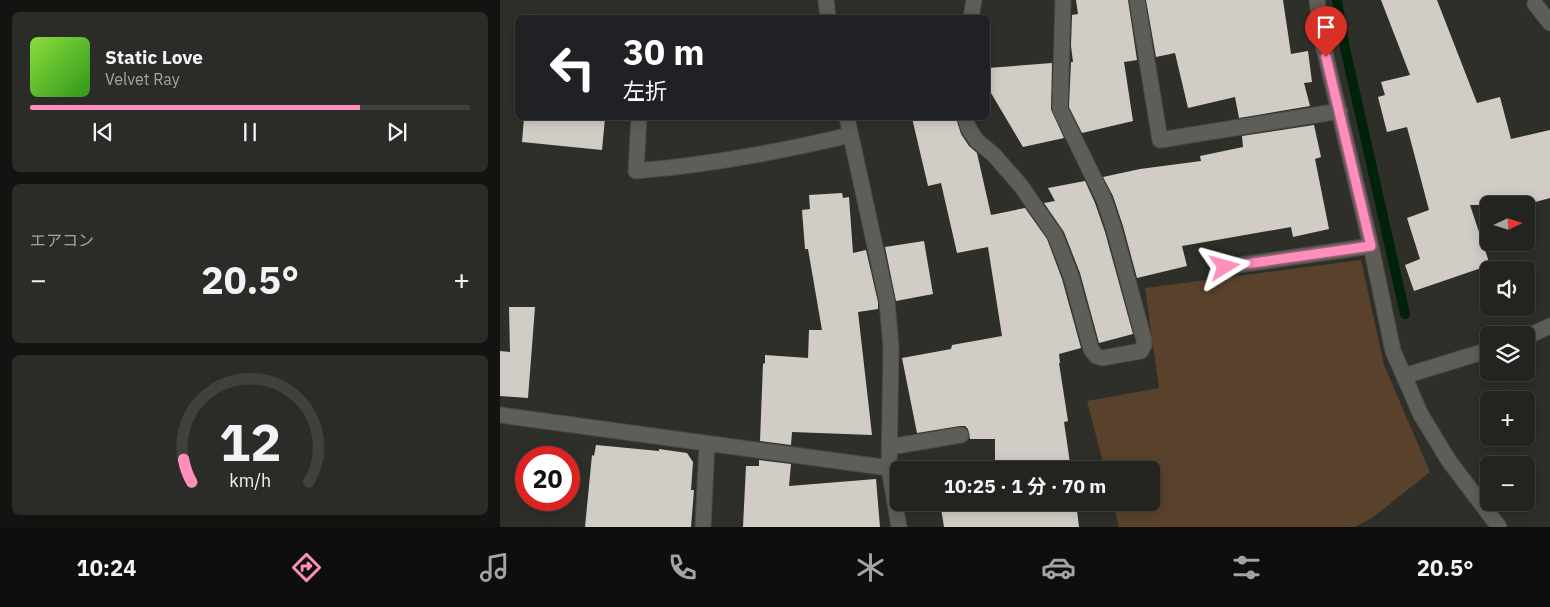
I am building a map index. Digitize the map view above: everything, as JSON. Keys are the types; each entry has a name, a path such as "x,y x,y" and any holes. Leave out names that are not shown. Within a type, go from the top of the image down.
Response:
{"street":[{"path":"826,0 828,15"},
{"path":"972,15 974,0"},
{"path":"966,120 977,141 994,155 1021,186 1055,235 1071,276 1091,349 1096,356 1102,358 1141,351 1144,346 1144,340 1104,199 1060,109 1063,0"},
{"path":"1137,0 1160,140 1340,111"},
{"path":"1317,0 1322,40 1371,246 1393,351 1421,415 1449,461 1499,527"},
{"path":"1535,4 1550,23"},
{"path":"639,120 636,170 698,165 793,149 850,135"},
{"path":"846,120 887,301 891,347 889,468 899,527"},
{"path":"1225,267 1371,246"},
{"path":"1535,334 1550,326"},
{"path":"1404,376 1480,353"},
{"path":"500,415 889,468"},
{"path":"890,447 961,434"},
{"path":"703,527 707,444"}],"shaded area":[{"path":"1361,260 1384,365 1430,472 1372,518 1355,527 1119,527 1115,511 1160,511 1160,461 1103,461 1087,401 1159,388 1145,288"}],"building":[{"path":"1076,0 1128,0 1137,60 1124,62 1133,121 1082,133 1069,107 1071,62 1073,62 1071,46 1072,15 1078,14"},
{"path":"1146,0 1283,0 1291,54 1308,51 1312,82 1304,83 1310,106 1239,118 1235,97 1188,108 1175,53 1156,57"},
{"path":"1381,0 1437,0 1477,103 1500,97 1511,139 1550,130 1550,198 1535,202 1535,196 1480,196 1480,205 1470,205 1480,235 1480,251 1485,251 1489,261 1480,261 1480,268 1414,291 1405,265 1420,259 1407,218 1429,210 1407,127 1387,132 1378,97 1385,95 1381,82 1410,75"},
{"path":"1052,63 1051,109 1064,138 1023,147 990,91 990,68"},
{"path":"524,120 605,120 602,150 522,142"},
{"path":"912,120 957,120 961,134 969,146 977,153 991,215 1025,208 1047,239 1062,279 1081,348 1059,354 1068,421 1064,422 1070,461 995,461 995,439 970,439 968,429 965,426 917,433 902,358 951,349 952,345 1002,336 988,247 957,253 941,183 928,186"},
{"path":"1314,125 1321,157 1315,159 1329,229 1293,237 1291,227 1182,246 1187,266 1137,278 1113,196 1103,177 1140,169 1201,161 1200,156 1243,147 1242,136"},
{"path":"1085,181 1105,232 1133,334 1099,343 1080,273 1064,232 1044,203 1055,201 1048,188"},
{"path":"842,193 843,198 849,197 853,253 866,250 878,302 878,309 858,312 872,435 792,432 791,445 760,441 765,355 808,358 809,330 822,330 808,249 805,249 802,210 810,209 809,195"},
{"path":"924,241 933,294 896,301 885,247"},
{"path":"509,307 535,307 528,398 500,396 500,351 510,352"},
{"path":"596,445 659,451 659,449 687,453 693,462 691,490 694,490 691,527 585,527 592,455 594,456"},
{"path":"759,460 791,464 789,486 876,479 880,527 743,527 746,466 759,466"},
{"path":"941,511 1077,511 1079,527 944,527"}],"waterway":[{"path":"1337,0 1345,48 1405,314"}],"route":[{"path":"1225,267 1371,246 1326,57"}]}
